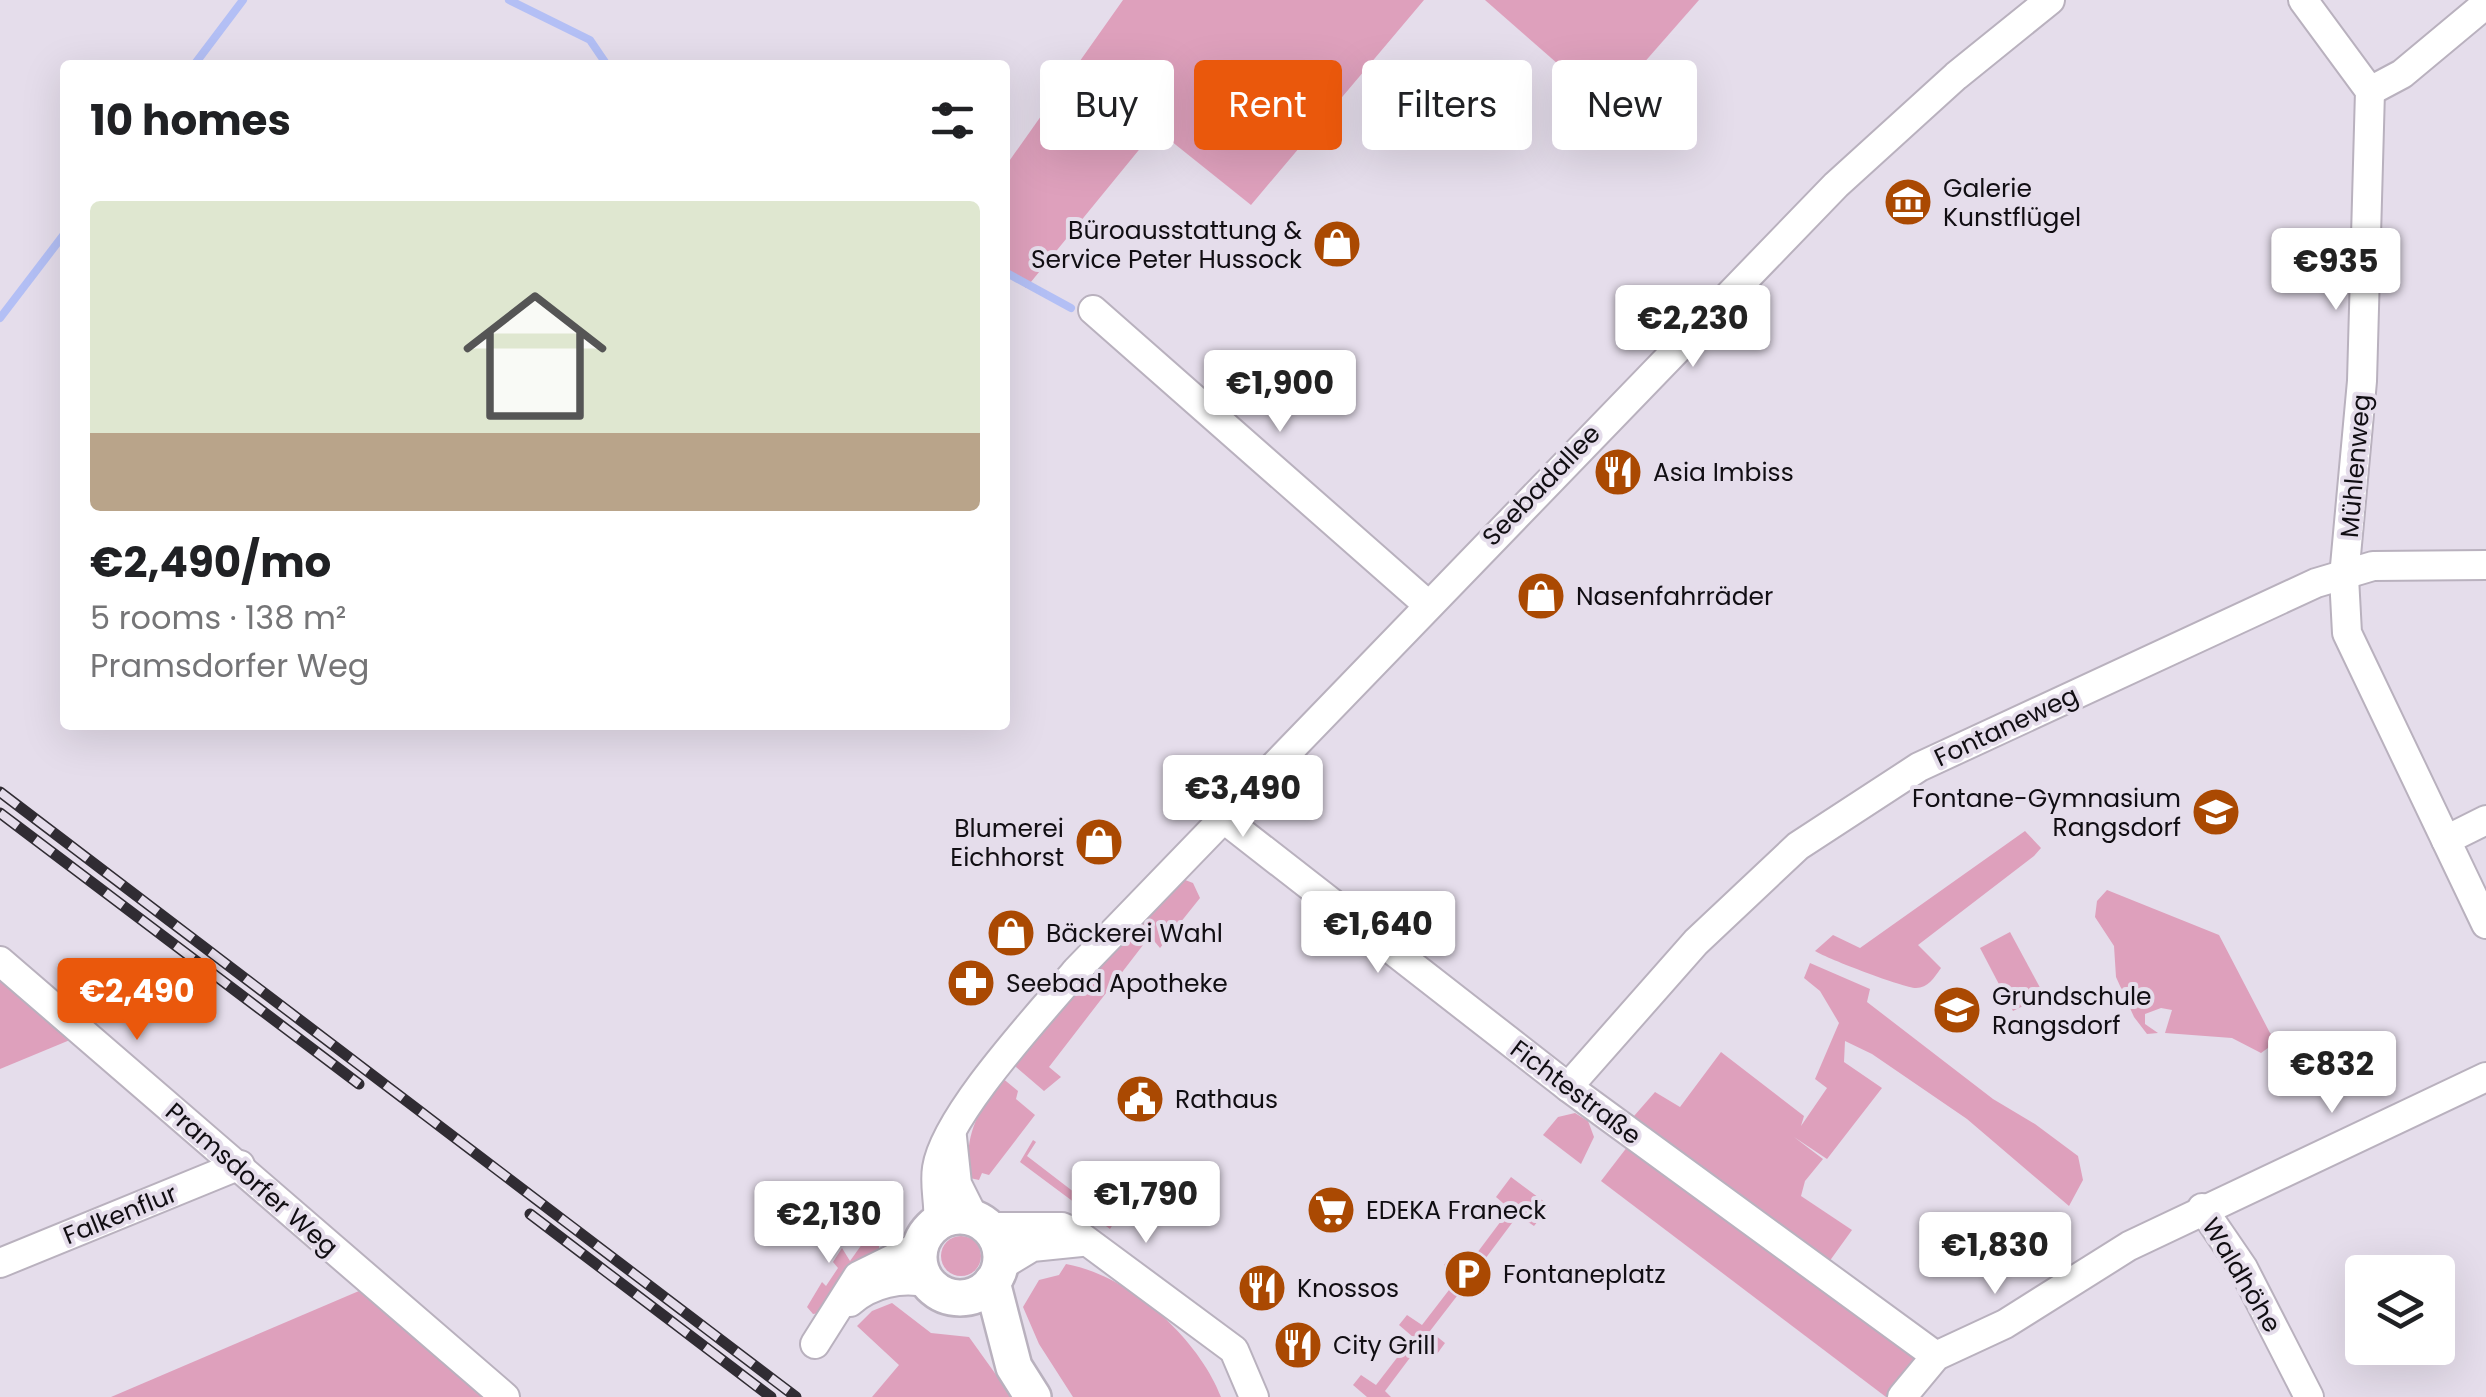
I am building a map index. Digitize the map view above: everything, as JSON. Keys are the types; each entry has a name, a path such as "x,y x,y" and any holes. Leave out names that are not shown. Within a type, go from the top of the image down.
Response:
{"street":[{"name":"Seebadallee","path":"942,1290 920,1265 929,1234 936,1170 952,1135 997,1064 1077,970 1836,185 1956,76 2050,0"},
{"path":"2303,0 2370,91 2402,74 2486,4"},
{"name":"Mühlenweg","path":"2370,91 2362,381 2344,577 2346,634 2486,924"},
{"path":"1094,310 1427,604"},
{"name":"Fontaneweg","path":"1568,1088 1696,942 1798,846 1919,767 2316,582 2374,566 2486,565"},
{"name":"Fichtestraße","path":"1224,819 1568,1088 1936,1356"},
{"path":"2446,840 2486,820"},
{"name":"Pramsdorfer Weg","path":"0,961 505,1397"},
{"path":"1902,1397 1936,1356 1995,1330 2128,1246 2486,1077"},
{"path":"952,1135 957,1184 998,1245 996,1274 1023,1382"},
{"name":"Falkenflur","path":"0,1263 240,1165"},
{"name":"Waldhöhe","path":"2202,1208 2244,1268 2309,1397"},
{"path":"1092,1244 1032,1247 977,1294 942,1290 914,1279 862,1291 821,1334 842,1295 858,1276 956,1217 981,1224 1062,1226 1092,1244 1234,1350 1254,1397"},
{"path":"942,1290 1023,1382"}],"shaded area":[{"path":"1123,0 1424,0 1373,60 1362,60 1362,73 1342,97 1342,60 1194,60 1194,150 1297,150 1251,205 1174,143 1174,60 1081,60"},
{"path":"1485,0 1699,0 1646,60 1553,60"},
{"path":"1040,117 1040,150 1139,150 1026,288 1010,272 1010,160"},
{"path":"2025,831 2041,848 2034,856 1918,945 1941,968 1924,986 1897,983 1815,951 1833,935 1860,948"},
{"path":"1180,878 1193,883 1200,898 1160,948 1150,936 1049,1067 1061,1077 1044,1091 1016,1067 1017,1056"},
{"path":"2107,890 2219,935 2270,1033 2279,1040 2261,1053 2232,1038 2165,1033 2172,1010 2161,1008 2145,1014 2145,1024 2158,1033 2147,1034 2134,1017 2116,977 2114,946 2095,917 2097,901"},
{"path":"2010,932 2044,995 2013,1011 1980,948"},
{"path":"0,961 82,1035 0,1069"},
{"path":"1810,963 1870,989 1867,1002 1993,1099 2078,1156 2083,1180 2069,1206 1967,1119 1872,1054 1845,1041 1844,1062 1882,1088 1827,1159 1794,1137 1823,1159 1805,1181 1801,1196 1852,1230 1821,1273 1627,1124 1655,1092 1680,1107 1721,1052 1804,1116 1801,1126 1827,1088 1815,1079 1839,1023 1820,991 1804,978"},
{"path":"1001,1077 1018,1091 1016,1099 1035,1115 989,1175 982,1173 979,1180 970,1178 969,1149 974,1125"},
{"path":"1575,1113 1588,1121 1594,1137 1581,1164 1543,1135 1558,1117"},
{"path":"1033,1140 1036,1142 1027,1156 1109,1219 1120,1205 1123,1208 1110,1229 1020,1162"},
{"path":"1631,1142 1913,1355 1914,1361 1893,1397 1886,1397 1601,1181"},
{"path":"1511,1177 1550,1206 1534,1226 1518,1215 1476,1271 1491,1283 1483,1294 1467,1283 1430,1331 1445,1343 1437,1354 1421,1343 1385,1391 1391,1397 1367,1397 1353,1385 1361,1375 1376,1385 1413,1337 1399,1325 1407,1315 1422,1325 1459,1277 1444,1265 1453,1254 1468,1265 1510,1209 1496,1197"},
{"path":"876,1198 892,1213 879,1244 879,1255 820,1313 813,1314 807,1307 822,1282 826,1286 838,1268 833,1262 842,1248 850,1261 875,1226 866,1212"},
{"path":"961,1236 975,1242 981,1256 975,1270 961,1276 947,1270 941,1256 947,1242"},
{"path":"1066,1264 1114,1281 1159,1313 1196,1353 1221,1397 1073,1397 1039,1344 1023,1307 1039,1280 1059,1275"},
{"path":"373,1285 505,1397 111,1397"},
{"path":"892,1303 931,1333 969,1337 1012,1397 872,1397 899,1365 857,1326 872,1311"}],"waterway":[{"path":"198,60 243,0"},
{"path":"509,0 590,40 604,60"},
{"path":"0,318 60,240"},
{"path":"1010,275 1071,308"}],"railway":[{"path":"0,792 796,1397"},
{"path":"0,813 359,1084"},
{"path":"530,1214 771,1397"}],"place":[{"name":"Galerie Kunstflügel","path":"1908,202"},
{"name":"Büroausstattung & Service Peter Hussock","path":"1337,244"},
{"name":"Asia Imbiss","path":"1618,472"},
{"name":"Nasenfahrräder","path":"1541,596"},
{"name":"Fontane-Gymnasium Rangsdorf","path":"2216,812"},
{"name":"Blumerei Eichhorst","path":"1099,842"},
{"name":"Bäckerei Wahl","path":"1011,933"},
{"name":"Seebad Apotheke","path":"971,983"},
{"name":"Grundschule Rangsdorf","path":"1957,1010"},
{"name":"Rathaus","path":"1140,1099"},
{"name":"EDEKA Franeck","path":"1331,1210"},
{"name":"Fontaneplatz","path":"1468,1274"},
{"name":"Knossos","path":"1262,1288"},
{"name":"City Grill","path":"1298,1345"}]}
